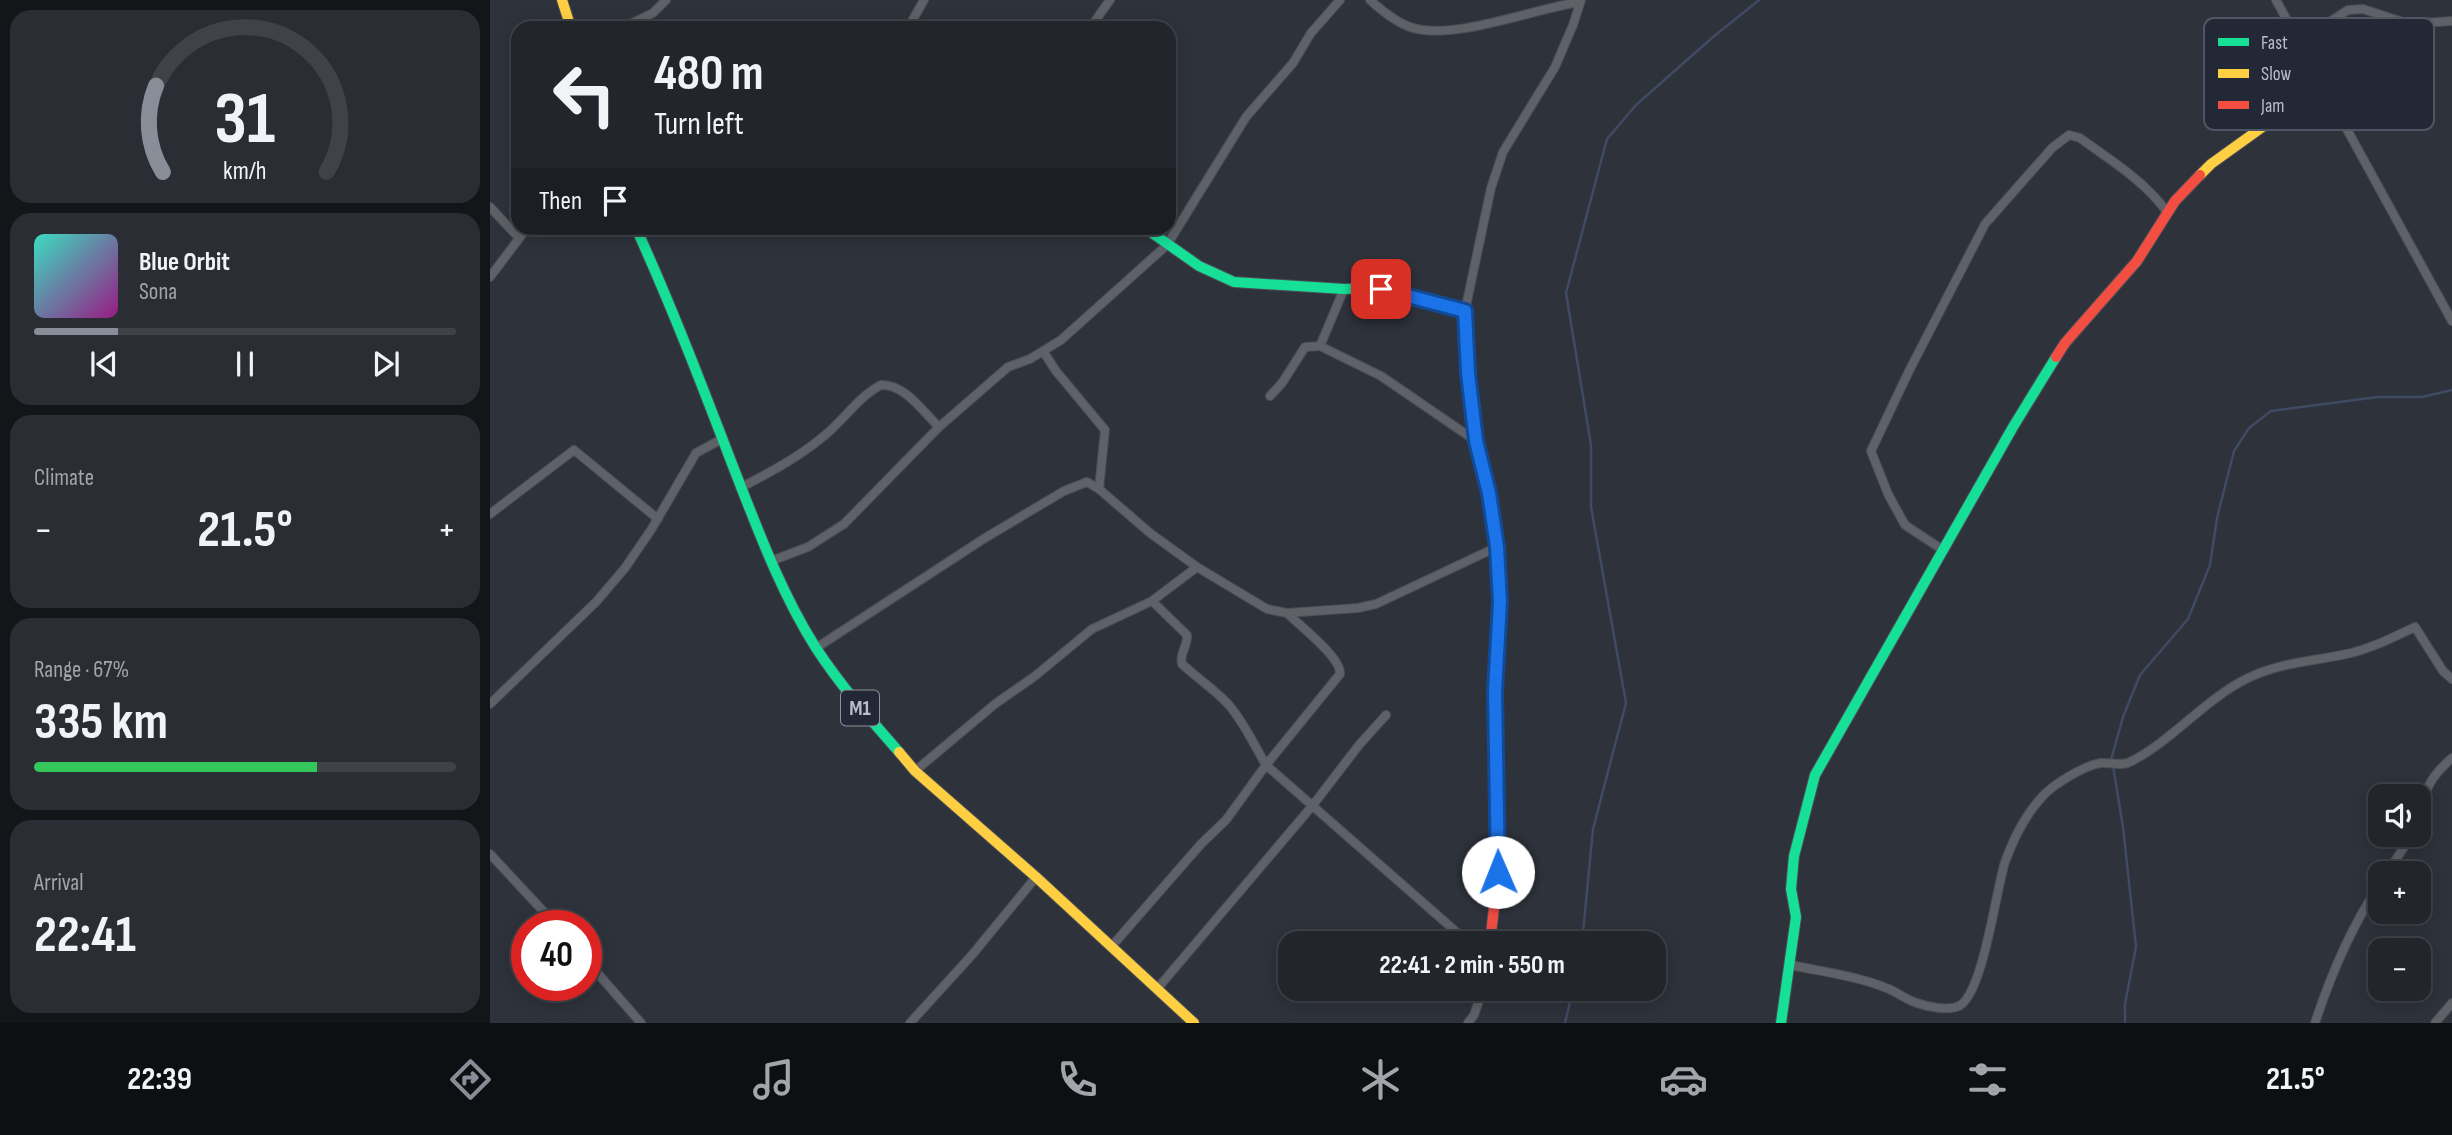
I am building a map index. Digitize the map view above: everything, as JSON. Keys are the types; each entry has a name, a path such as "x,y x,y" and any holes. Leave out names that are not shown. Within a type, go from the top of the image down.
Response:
{"main road":[{"path":"554,0 560,21"},
{"path":"562,0 569,21"},
{"path":"1781,1023 1796,917 1791,889 1794,856 1815,775 2013,427 2065,343 2137,261 2167,212 2211,164 2258,130"},
{"name":"M1","path":"639,235 666,293 740,488 771,561 816,648 866,715 915,771 1194,1023"},
{"name":"M1","path":"648,235 664,277 666,293"},
{"path":"1154,235 1199,266 1234,282 1394,291 1465,311 1468,373 1476,441 1489,493 1497,547 1500,601 1495,691 1498,872 1491,931"}],"street":[{"path":"636,21 653,13 666,0"},
{"path":"912,21 924,0"},
{"path":"1095,21 1110,0"},
{"path":"1176,230 1246,117 1293,63 1311,33 1340,0"},
{"path":"1370,0 1395,19 1424,31 1458,29 1581,1"},
{"path":"2276,0 2286,18"},
{"path":"1465,311 1492,188 1503,152 1555,67 1581,1"},
{"path":"2335,18 2348,10 2363,9 2391,18"},
{"path":"2434,23 2452,21"},
{"path":"2346,130 2452,321"},
{"path":"1943,550 1905,525 1888,494 1871,451 1985,224 2052,148 2069,135 2080,138 2143,186 2157,198 2167,212"},
{"path":"490,207 511,230"},
{"path":"515,235 519,239"},
{"path":"490,276 522,235"},
{"path":"771,561 808,547 844,524 939,427 1008,367 1030,359 1062,340 1167,245 1173,235"},
{"path":"1320,346 1344,289"},
{"path":"1270,396 1282,383 1305,347 1320,346 1381,376 1476,441"},
{"path":"1043,351 1056,371 1105,430 1098,488"},
{"path":"740,488 822,438 866,394 881,384 903,391 939,427"},
{"path":"490,704 596,603 625,568 659,519 696,453 722,439"},
{"path":"490,514 574,450 659,519"},
{"path":"816,648 985,538 1065,491 1087,482 1197,567 1276,612 1358,608 1376,604 1497,547"},
{"path":"915,771 995,704 1035,676 1092,629 1152,601 1197,567"},
{"path":"1152,601 1187,635 1182,664 1230,706 1266,765 1455,931"},
{"path":"1111,947 1201,844 1226,820 1266,765 1340,674 1340,665 1287,612"},
{"path":"1791,965 1868,982 1917,1003 1950,1009 1961,1005 1976,979 2005,862 2014,840 2040,799 2051,788 2101,763 2129,764 2155,747 2200,709 2248,677 2307,660 2354,652 2415,627 2443,671 2452,679"},
{"path":"1157,989 1314,805 1359,745 1386,715"},
{"path":"2428,784 2452,758"},
{"path":"490,853 542,910"},
{"path":"910,1023 972,955 1035,877"},
{"path":"2315,1023 2329,983 2368,904"},
{"path":"602,978 641,1023"},
{"path":"1468,1023 1479,1001"},
{"path":"2435,1023 2452,1003"}],"waterway":[{"path":"1583,931 1593,829 1626,703 1591,507 1591,445 1566,293 1607,139 1636,105 1759,0"},
{"path":"2111,760 2123,717 2140,675 2188,619 2210,565 2217,518 2234,451 2249,428 2271,411 2378,397 2422,397 2452,390"},
{"path":"2113,766 2123,827 2136,947 2125,1004 2125,1023"},
{"path":"1565,1023 1570,1001"}],"traffic: fast":[{"path":"639,235 687,348 761,538 803,627 835,675 899,752"},
{"path":"1155,235 1199,266 1234,282 1344,289 1375,288 1465,311 1472,413 1495,526 1499,624"},
{"path":"1781,1023 1796,917 1791,889 1794,856 1815,775 2013,427 2056,357"}],"traffic: slow":[{"path":"562,0 569,21"},
{"path":"2200,175 2258,130"},
{"path":"899,752 915,771 1036,877 1194,1023"}],"traffic: jam":[{"path":"2056,357 2065,343 2137,261 2175,201 2200,175"},
{"path":"1491,931 1498,872 1495,691 1499,624"}],"route":[{"path":"1381,289 1465,311 1468,373 1476,441 1489,493 1497,547 1500,601 1495,691 1498,872"}]}
